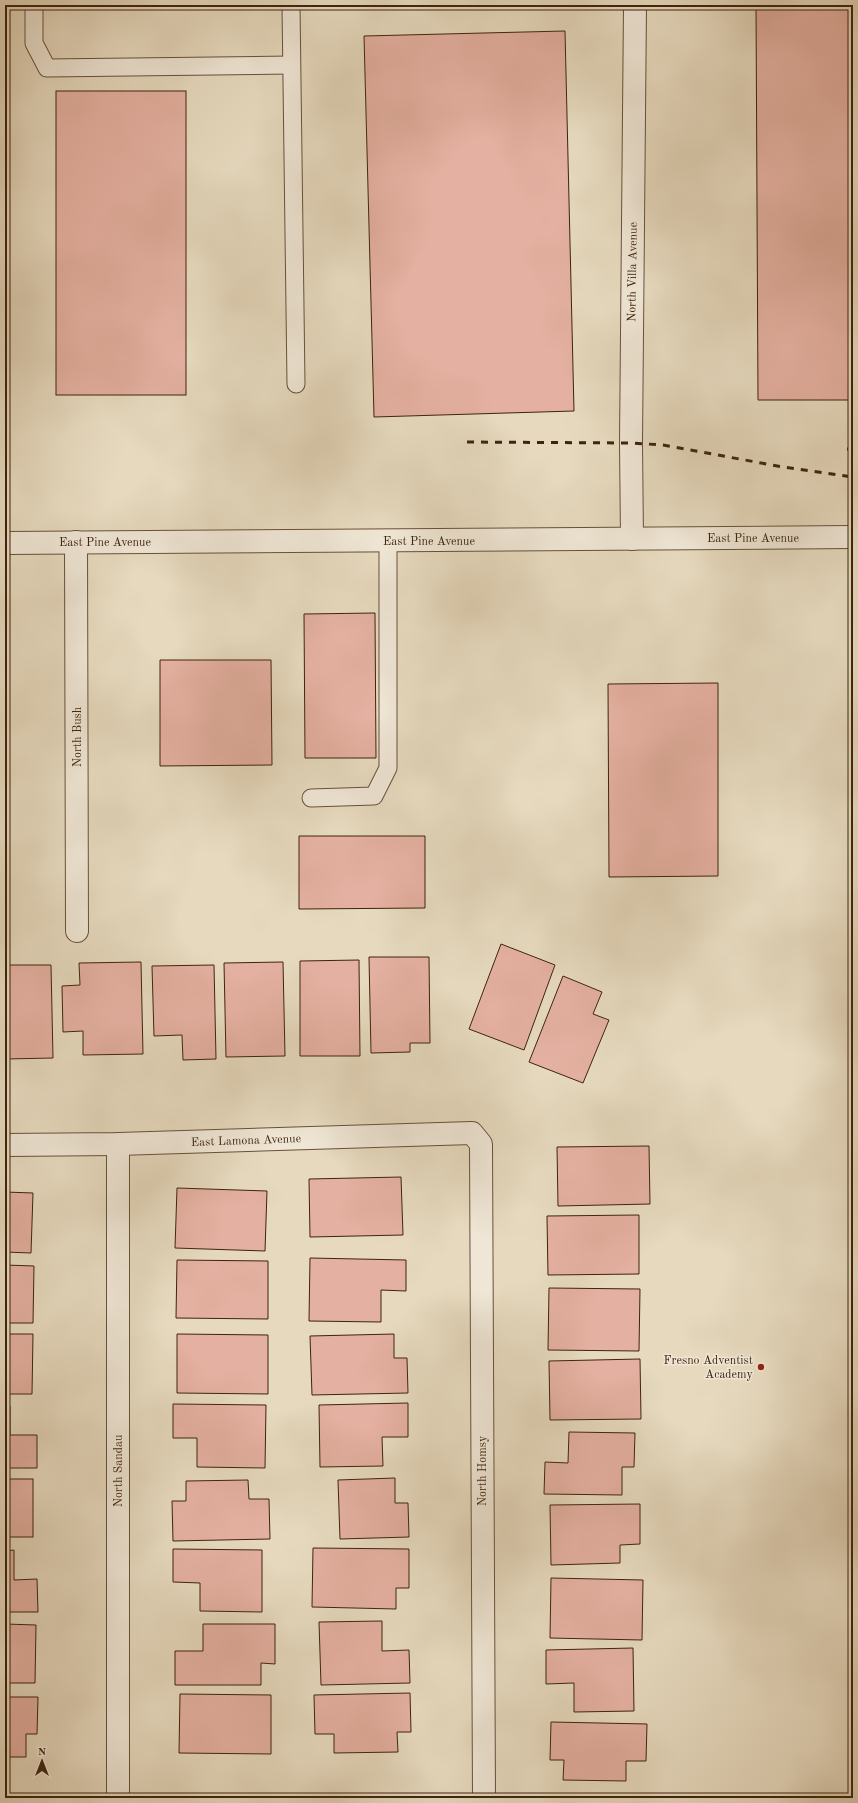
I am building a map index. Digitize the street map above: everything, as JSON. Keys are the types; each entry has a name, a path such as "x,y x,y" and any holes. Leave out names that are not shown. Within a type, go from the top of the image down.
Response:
{"street":[{"name":"North Villa Avenue","path":"632,539 630,443 635,5"},
{"name":"East Pine Avenue","path":"5,543 853,537"},
{"name":"North Bush","path":"76,542 77,931"},
{"name":"East Lamona Avenue","path":"5,1146 472,1133 481,1144"},
{"name":"North Sandau","path":"118,1144 118,1798"},
{"name":"North Homsy","path":"481,1144 484,1798"}],"lane":[{"path":"34,5 34,43 47,68 291,65"},
{"path":"291,5 296,384"},
{"path":"311,798 374,796 388,768 388,541"}],"building":[{"path":"756,5 853,5 853,400 758,400"},
{"path":"565,31 574,411 374,417 364,36"},
{"path":"56,91 186,91 186,395 56,395"},
{"path":"375,613 376,758 305,758 304,614"},
{"path":"160,660 271,660 272,765 160,766"},
{"path":"718,683 718,876 609,877 608,684"},
{"path":"299,836 425,836 425,908 299,909"},
{"path":"501,944 555,965 524,1050 469,1029"},
{"path":"369,957 429,957 430,1043 410,1043 410,1052 371,1053"},
{"path":"359,960 360,1056 300,1056 300,961"},
{"path":"141,962 143,1054 83,1055 83,1031 63,1032 62,986 80,985 79,963"},
{"path":"283,962 285,1056 226,1057 224,963"},
{"path":"5,965 51,965 53,1058 5,1059"},
{"path":"214,965 216,1059 183,1060 182,1035 154,1036 152,966"},
{"path":"563,976 602,992 593,1014 609,1020 583,1083 529,1062"},
{"path":"649,1146 650,1204 558,1206 557,1147"},
{"path":"401,1177 403,1235 310,1237 309,1179"},
{"path":"177,1188 267,1191 265,1251 175,1248"},
{"path":"5,1192 33,1193 31,1253 5,1252"},
{"path":"639,1215 639,1274 548,1275 547,1216"},
{"path":"310,1258 406,1260 406,1291 381,1290 381,1322 309,1321"},
{"path":"177,1260 268,1261 268,1319 176,1318"},
{"path":"5,1265 34,1266 33,1323 5,1323"},
{"path":"549,1288 640,1289 639,1351 548,1350"},
{"path":"5,1334 33,1334 32,1394 5,1394"},
{"path":"177,1334 268,1335 268,1394 177,1393"},
{"path":"394,1334 394,1358 407,1358 408,1393 312,1395 310,1336"},
{"path":"640,1359 641,1419 550,1420 549,1361"},
{"path":"408,1403 408,1437 382,1437 383,1466 320,1467 319,1405"},
{"path":"173,1404 266,1405 265,1468 197,1467 197,1438 173,1438"},
{"path":"5,1406 10,1406 10,1435 37,1435 37,1468 5,1468"},
{"path":"569,1432 635,1433 634,1467 622,1467 622,1495 544,1494 545,1462 568,1463"},
{"path":"395,1478 395,1503 408,1503 409,1537 340,1539 338,1480"},
{"path":"5,1479 33,1479 33,1537 5,1537"},
{"path":"248,1480 249,1499 269,1499 270,1539 173,1541 172,1501 186,1501 186,1481"},
{"path":"640,1504 640,1544 620,1545 620,1563 551,1565 550,1505"},
{"path":"313,1548 409,1549 409,1588 396,1588 396,1609 312,1607"},
{"path":"173,1549 262,1550 262,1612 200,1611 200,1583 173,1582"},
{"path":"14,1550 14,1580 37,1579 38,1612 5,1612 5,1551"},
{"path":"551,1578 643,1580 642,1640 550,1638"},
{"path":"382,1621 382,1651 409,1650 410,1683 321,1685 319,1622"},
{"path":"5,1624 36,1625 35,1683 5,1683"},
{"path":"203,1624 275,1624 275,1664 261,1663 261,1685 175,1685 175,1651 203,1651"},
{"path":"633,1648 634,1711 574,1712 574,1683 546,1684 546,1650"},
{"path":"410,1693 411,1732 397,1732 398,1752 334,1753 334,1734 315,1734 314,1695"},
{"path":"180,1694 271,1695 271,1754 179,1753"},
{"path":"5,1697 38,1697 37,1734 26,1734 26,1757 5,1757"},
{"path":"551,1722 647,1724 646,1761 626,1761 626,1781 563,1780 564,1760 550,1760"}],"railway":[{"path":"467,442 631,443 663,445 783,467 853,477"},
{"path":"847,449 853,449"}],"place":[{"name":"Fresno Adventist Academy","path":"761,1367"}]}
